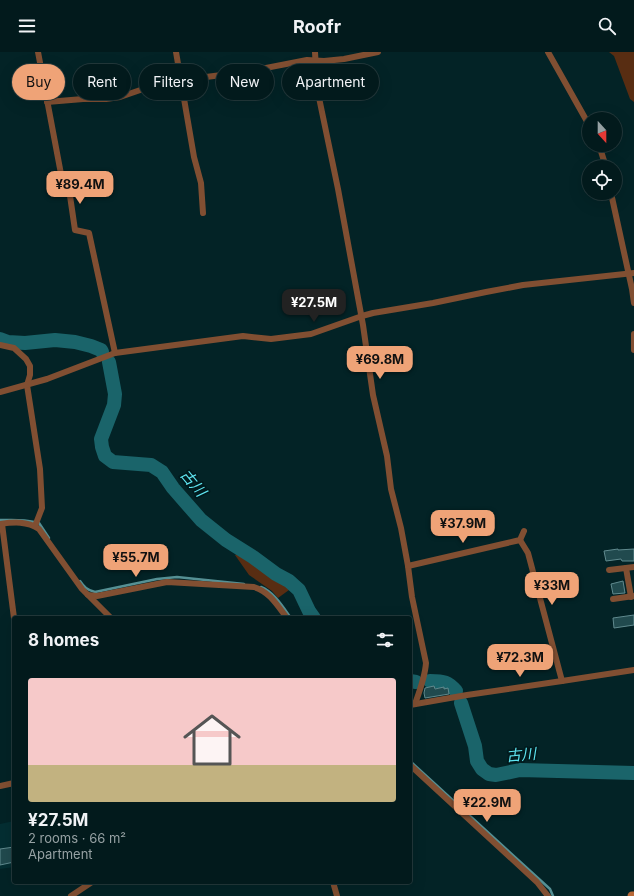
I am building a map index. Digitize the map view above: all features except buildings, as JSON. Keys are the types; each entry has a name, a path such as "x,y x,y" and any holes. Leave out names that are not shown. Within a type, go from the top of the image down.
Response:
{"street":[{"path":"38,52 60,174 69,189 75,230 89,233 115,353"},
{"path":"176,52 178,64"},
{"path":"315,52 317,88 362,316 373,395 387,456 391,489 401,528 412,597 426,663 422,686 413,705"},
{"path":"208,77 245,72 307,60 324,61 344,59 378,52"},
{"path":"548,52 582,113"},
{"path":"47,102 106,99 120,97 139,90"},
{"path":"184,100 194,157 202,182 203,213"},
{"path":"614,200 632,273 634,303"},
{"path":"0,392 47,379 115,353 243,336 271,338 310,334 373,313 523,285 632,273"},
{"path":"634,334 634,350"},
{"path":"0,345 14,348 26,359 30,366 30,375 26,385 40,469 42,508 35,526"},
{"path":"14,616 1,524 22,523 35,526 39,529 82,589 109,616"},
{"path":"520,540 524,531"},
{"path":"408,566 520,540"},
{"path":"520,540 528,553 562,682"},
{"path":"609,570 634,567"},
{"path":"613,599 632,597 626,568"},
{"path":"88,595 97,596 167,582 254,588 268,594 286,616"},
{"path":"413,705 467,695 562,682 634,670"},
{"path":"412,767 537,882 548,896"},
{"path":"0,786 12,783"},
{"path":"71,896 89,884"},
{"path":"334,884 337,896"}],"shaded area":[{"path":"609,52 634,52 634,102 630,99 614,56"},
{"path":"239,553 291,587 294,592 289,590 278,598 272,591 249,575 235,555"},
{"path":"12,821 12,867 0,869 0,824"}],"waterway":[{"name":"古川","path":"0,339 8,342 25,343 55,340 75,342 91,346 101,350 102,352"},
{"name":"古川","path":"109,362 115,394 114,405 101,439 105,456 113,462 151,465 162,472 173,488 201,520 226,540 276,574 289,581 299,590 313,616"},
{"path":"0,520 22,520 34,522"},
{"path":"39,523 49,538"},
{"path":"80,581 86,588 95,592 157,579 177,577 244,584"},
{"path":"261,587 266,589 274,596 289,616"},
{"name":"古川","path":"412,681 416,682"},
{"name":"古川","path":"430,681 445,683 456,691"},
{"name":"古川","path":"461,703 475,746 477,761 482,769 489,774 496,775 520,770 634,773"},
{"path":"412,763 550,889 553,896"}]}
